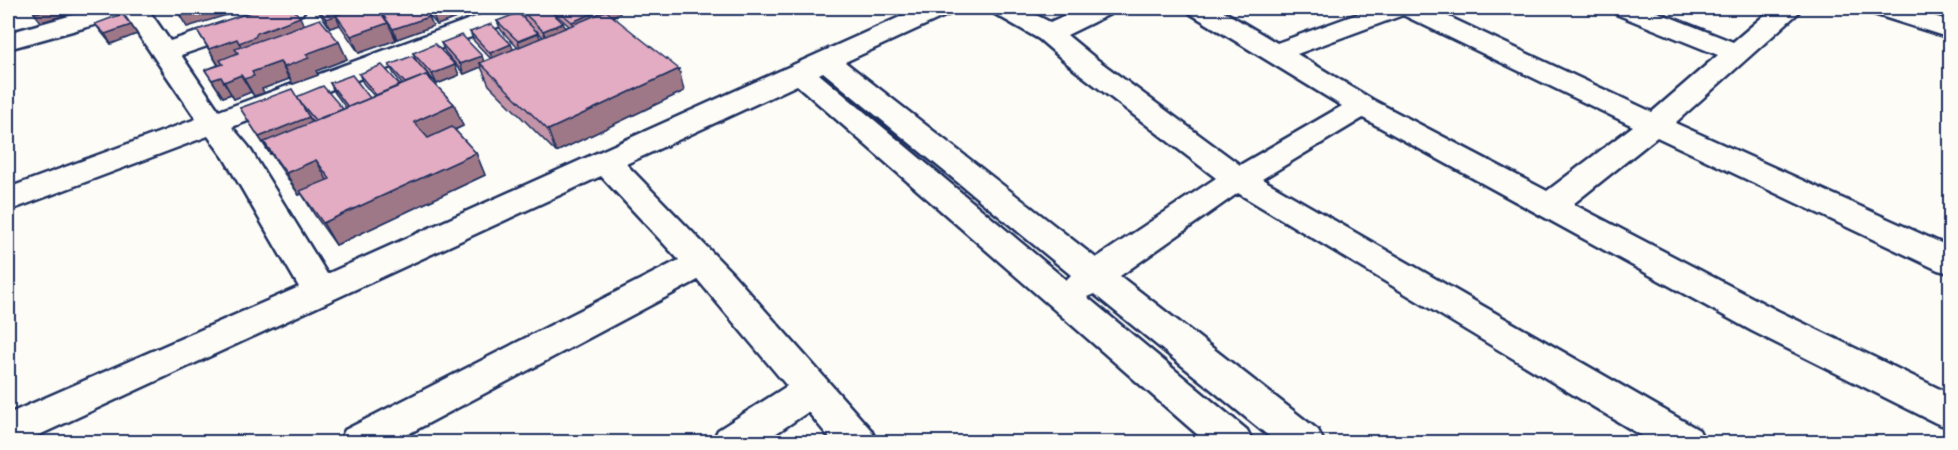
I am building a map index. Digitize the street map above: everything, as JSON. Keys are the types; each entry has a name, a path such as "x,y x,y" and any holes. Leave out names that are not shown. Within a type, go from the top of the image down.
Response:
{"street":[{"path":"8,41 125,8"},
{"path":"134,8 213,123 237,153 320,292"},
{"path":"164,52 293,8"},
{"path":"8,200 523,8"},
{"path":"8,432 940,8"},
{"path":"1004,8 1049,33 1085,64 1238,179 1685,442"},
{"path":"1049,33 1101,8"},
{"path":"1200,8 1363,106 1764,321 1950,412"},
{"path":"1275,53 1397,8"},
{"path":"1410,8 1655,125 1950,261"},
{"path":"1625,8 1736,53"},
{"path":"1549,206 1655,125 1788,8"},
{"path":"1883,8 1950,30"},
{"path":"812,66 1097,274 1304,442"},
{"path":"812,66 1063,298 1233,442"},
{"path":"1063,298 1238,179 1363,106"},
{"path":"605,161 702,263 857,442"},
{"path":"359,442 702,263"},
{"path":"732,442 812,390"}],"building":[{"path":"33,8 54,8 34,13"},
{"path":"264,8 292,8 300,17 257,33 255,37 239,43 237,39 209,49 197,30"},
{"path":"318,8 357,8 326,19"},
{"path":"357,8 376,8 388,23 351,36 336,15"},
{"path":"378,8 421,8 429,17 393,29"},
{"path":"427,8 456,8 433,15"},
{"path":"547,8 563,23 543,31 522,11"},
{"path":"555,8 583,8 591,14 572,22"},
{"path":"606,11 679,69 548,130 480,63"},
{"path":"518,13 538,33 518,41 497,21"},
{"path":"122,14 131,25 105,34 95,24"},
{"path":"320,19 339,42 306,54 309,58 284,67 280,62 252,72 254,76 244,79 241,75 224,82 221,77 212,80 205,70 223,64 220,60 238,53 235,49"},
{"path":"491,24 511,44 490,53 470,32"},
{"path":"462,35 482,56 460,64 441,43"},
{"path":"435,44 455,65 432,74 413,53"},
{"path":"412,56 431,78 426,75 405,83 389,65"},
{"path":"382,65 400,85 376,95 359,74"},
{"path":"352,75 370,98 348,107 330,83"},
{"path":"426,75 454,104 414,122 428,138 452,127 476,153 323,223 300,191 330,179 316,160 286,173 264,142"},
{"path":"323,86 343,109 315,120 296,97"},
{"path":"292,89 309,117 259,137 240,108"}]}
